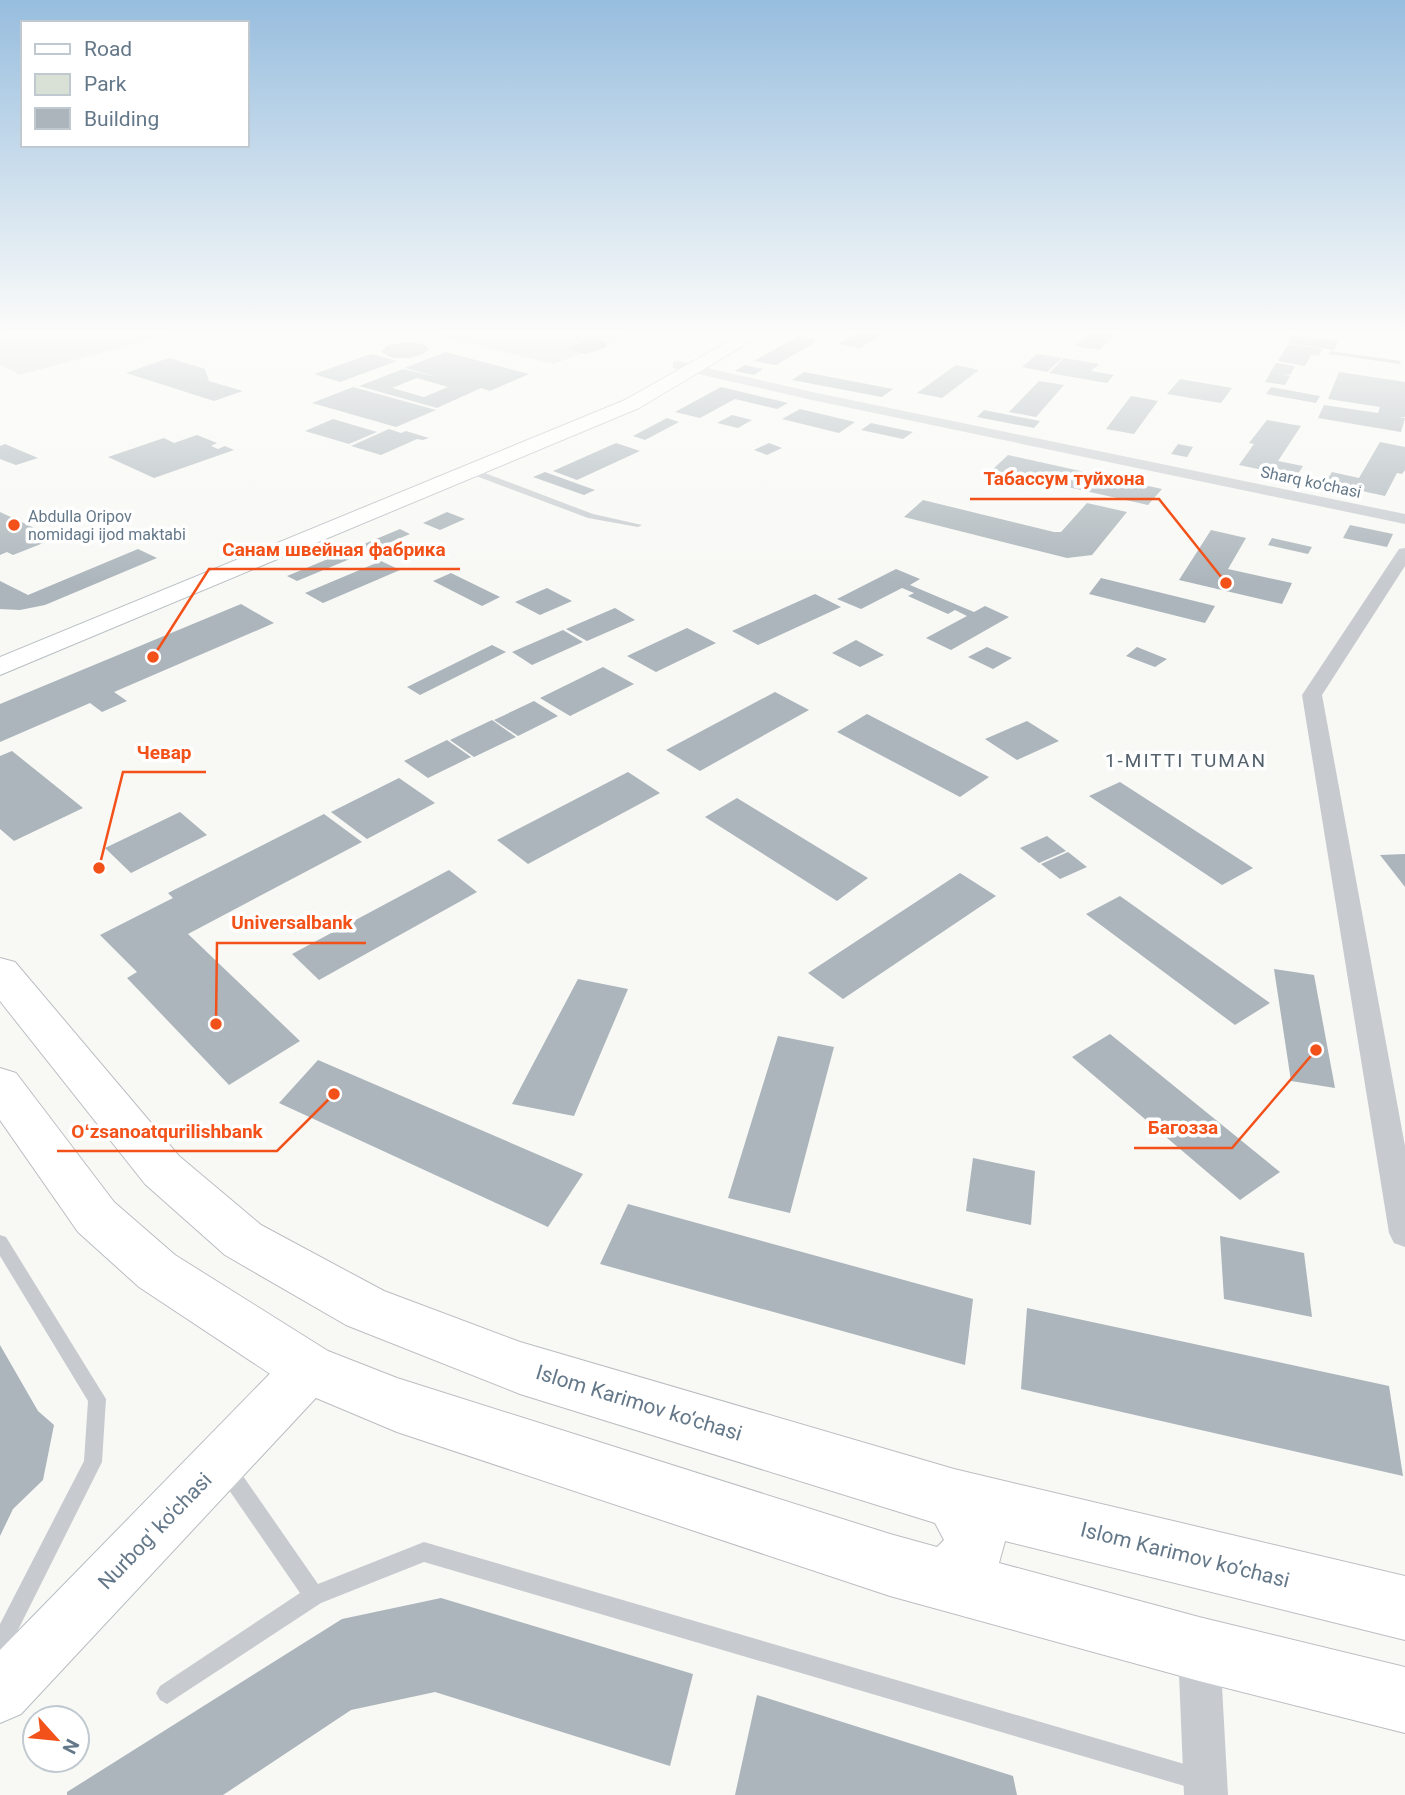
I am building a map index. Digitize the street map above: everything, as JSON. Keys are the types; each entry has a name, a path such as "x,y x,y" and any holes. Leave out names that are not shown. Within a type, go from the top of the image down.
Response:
{"main road":[{"path":"0,651 577,416"},
{"path":"0,667 604,416"},
{"name":"Islom Karimov ko‘chasi","path":"0,972 162,1170 243,1240 365,1308 520,1368 954,1499 1405,1608"},
{"path":"0,1085 96,1217 157,1271 309,1369 397,1405 877,1561 1199,1649 1405,1700"},
{"name":"Nurbog' ko'chasi","path":"3,1667 221,1461 309,1369"},
{"path":"944,1580 966,1565 974,1555 973,1528 954,1499"}],"street":[{"name":"Sharq ko‘chasi","path":"942,416 1405,519"},
{"path":"1405,553 1312,695 1405,1233"},
{"path":"1199,1649 1205,1788"}],"lane":[{"path":"471,471 591,516 638,525"},
{"path":"0,1242 97,1399 93,1462 3,1667"},
{"path":"221,1461 314,1596"},
{"path":"167,1693 314,1596 424,1552 1205,1788"}],"building":[{"path":"357,416 422,416 396,427"},
{"path":"731,416 752,420 738,428 717,423"},
{"path":"788,416 829,416 855,422 839,433 782,419"},
{"path":"1013,416 1040,421 1034,428 977,417"},
{"path":"1116,416 1147,416 1134,434 1106,429"},
{"path":"1319,416 1405,416 1398,417 1405,418 1401,432 1318,418"},
{"path":"667,418 679,422 645,440 633,436"},
{"path":"333,419 377,432 349,444 305,431"},
{"path":"1267,420 1301,426 1278,461 1303,466 1296,477 1239,465 1254,444 1249,443"},
{"path":"871,423 913,432 903,439 861,430"},
{"path":"389,429 429,438 417,439 381,455 351,446"},
{"path":"197,435 217,443 211,446 218,449 225,446 234,450 154,478 108,457 164,438 174,443"},
{"path":"1380,442 1405,447 1405,470 1402,474 1397,473 1385,496 1325,483 1332,472 1359,478"},
{"path":"616,443 640,451 577,480 553,471"},
{"path":"769,443 782,448 767,455 754,450"},
{"path":"5,444 38,458 16,465 0,459 0,446"},
{"path":"1178,444 1193,447 1187,457 1171,454"},
{"path":"1008,455 1162,489 1148,505 992,470"},
{"path":"545,472 595,490 584,495 533,477"},
{"path":"923,500 1054,532 1061,532 1087,503 1127,512 1092,555 1067,558 904,517"},
{"name":"Abdulla Oripov nomidagi ijod maktabi","path":"0,512 56,538 13,555 7,552 0,555"},
{"path":"447,512 465,519 440,530 423,523"},
{"path":"1350,525 1393,534 1387,547 1343,538"},
{"path":"400,529 410,534 297,581 287,576"},
{"path":"1211,530 1246,538 1228,569 1292,583 1282,604 1179,580"},
{"path":"1272,538 1312,547 1308,554 1268,545"},
{"path":"138,549 157,558 45,605 20,610 0,609 0,581 28,595"},
{"path":"381,561 400,570 323,603 305,593"},
{"path":"896,569 920,579 910,585 974,612 985,606 1009,617 951,650 926,638 967,616 955,610 948,614 908,596 914,593 902,588 861,609 837,599"},
{"path":"451,573 500,597 482,606 433,581"},
{"path":"1101,578 1215,606 1205,623 1089,594"},
{"path":"547,588 572,601 540,615 515,602"},
{"path":"815,594 841,607 758,645 732,631"},
{"path":"241,604 274,623 114,692 127,701 102,712 90,703 0,742 0,704"},
{"path":"615,608 635,620 587,641 566,629"},
{"path":"687,628 716,643 656,672 627,656"},
{"path":"563,630 583,642 532,665 512,652"},
{"path":"856,640 884,655 860,667 832,653"},
{"path":"492,645 506,652 420,695 407,687"},
{"path":"987,647 1012,658 993,669 968,657"},
{"path":"1137,647 1167,659 1155,667 1126,656"},
{"path":"603,667 634,684 570,716 540,698"},
{"path":"775,692 809,710 700,771 666,750"},
{"path":"534,701 558,716 518,736 494,720"},
{"path":"867,714 989,777 960,797 837,732"},
{"path":"492,720 516,737 474,757 450,740"},
{"path":"1027,721 1059,741 1017,760 985,739"},
{"path":"447,740 471,757 428,778 404,761"},
{"path":"12,751 83,808 14,841 0,829 0,756"},
{"path":"628,772 660,793 528,864 497,840"},
{"path":"399,778 435,803 367,839 331,812"},
{"path":"1120,782 1253,868 1222,885 1089,796"},
{"path":"737,798 868,878 837,901 705,817"},
{"path":"180,812 207,835 131,873 105,848"},
{"path":"324,814 362,842 188,934 300,1041 229,1085 127,978 137,972 100,935 173,898 168,893"},
{"path":"1047,836 1066,851 1039,863 1020,848"},
{"path":"1068,852 1087,867 1060,879 1041,864"},
{"path":"1405,854 1405,887 1380,855"},
{"path":"449,870 477,892 319,980 292,954"},
{"path":"960,873 996,896 843,999 808,973"},
{"path":"1120,896 1270,1003 1235,1025 1086,914"},
{"path":"1274,969 1314,975 1335,1088 1291,1081"},
{"path":"578,979 628,989 574,1116 512,1104"},
{"path":"1110,1034 1280,1172 1240,1200 1072,1057"},
{"path":"778,1036 834,1047 790,1213 728,1198"},
{"path":"318,1060 583,1174 548,1227 279,1103"},
{"path":"973,1158 1035,1171 1031,1225 966,1211"},
{"path":"628,1204 973,1299 965,1365 600,1264"},
{"path":"1220,1236 1304,1253 1312,1317 1224,1299"},
{"path":"1027,1308 1389,1386 1403,1476 1021,1389"},
{"path":"0,1345 38,1411 54,1425 43,1480 13,1509 0,1536"},
{"path":"441,1598 693,1674 670,1766 435,1692 351,1710 223,1795 67,1795 67,1792 342,1619"},
{"path":"757,1695 1013,1776 1017,1795 735,1795"}],"place":[{"name":"Abdulla Oripov nomidagi ijod maktabi","path":"14,525"},
{"name":"Табассум туйхона","path":"1226,583"},
{"name":"Санам швейная фабрика","path":"153,657"},
{"name":"Чевар","path":"99,868"},
{"name":"Universalbank","path":"216,1024"},
{"name":"Багозза","path":"1316,1050"},
{"name":"Oʻzsanoatqurilishbank","path":"334,1094"}],"district":[{"name":"1-MITTI TUMAN","path":"1186,760"}]}
